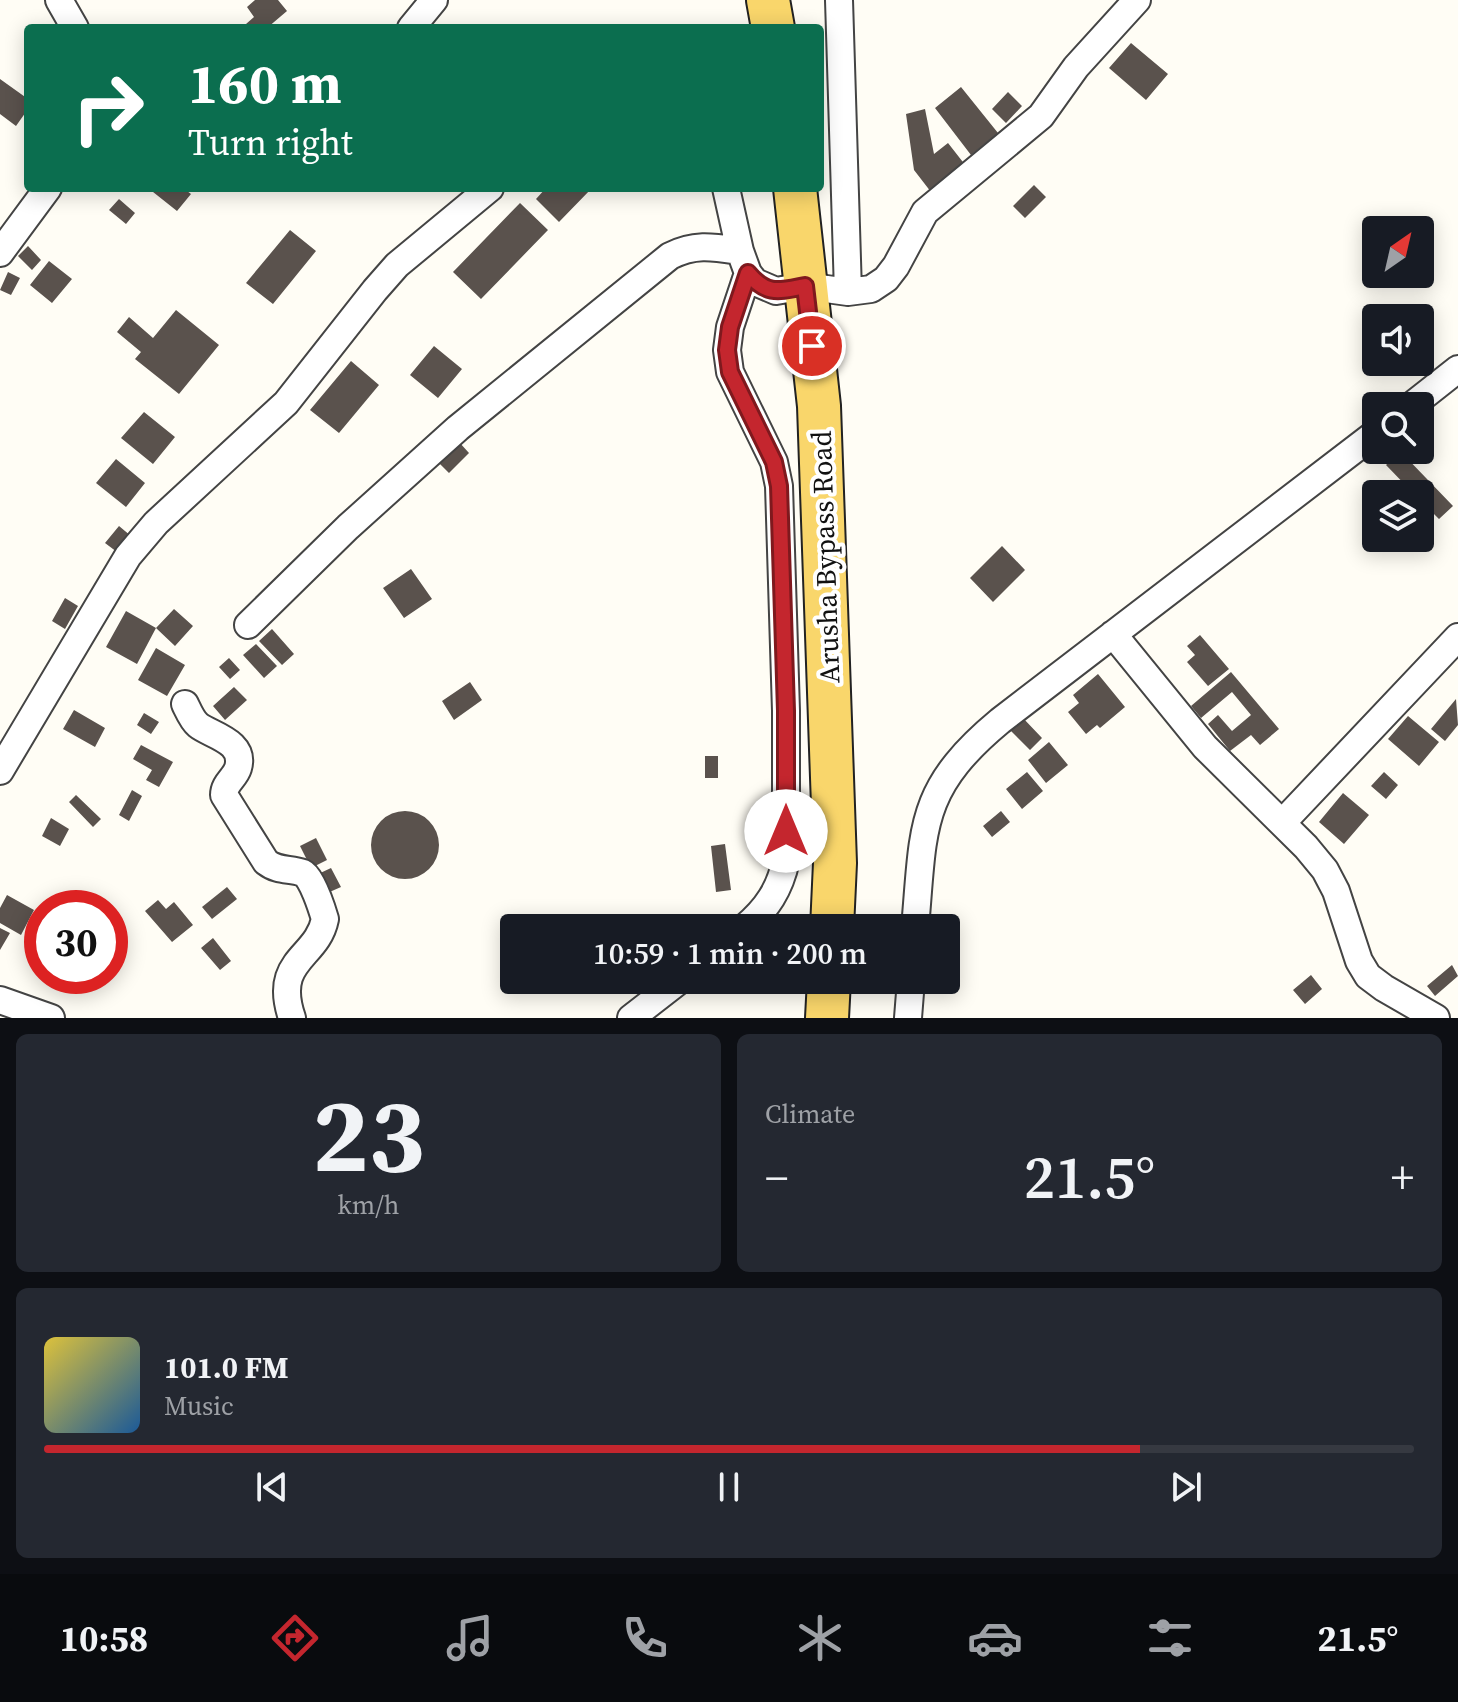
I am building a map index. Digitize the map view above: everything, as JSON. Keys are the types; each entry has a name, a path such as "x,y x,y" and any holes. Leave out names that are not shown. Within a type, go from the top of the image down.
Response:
{"main road":[{"path":"768,0 772,24"},
{"name":"Arusha Bypass Road","path":"795,192 819,406 835,863 833,914"},
{"path":"827,1018 828,994"}],"street":[{"path":"59,0 73,24"},
{"path":"414,24 434,0"},
{"path":"839,0 848,292"},
{"path":"727,192 744,262 764,288 776,291 805,286 848,292 871,289 886,279 896,266 925,212 1041,116 1076,67 1137,0"},
{"path":"0,253 45,192"},
{"path":"0,771 128,556 156,523 286,403 397,265 485,192"},
{"path":"248,625 348,527 458,428 670,256 686,248 701,246 744,262"},
{"path":"744,262 727,350 730,372 774,462 779,486 786,711 786,860 781,883 757,914"},
{"path":"1429,392 1458,369"},
{"path":"916,914 924,831 931,803 942,781 978,739 1362,444"},
{"path":"1113,634 1205,747 1325,870 1336,891 1359,961 1368,976 1436,1018"},
{"path":"1282,823 1458,637"},
{"path":"185,704 196,724 220,735 234,750 238,770 224,787 224,795 266,862 274,868 300,872 309,877 325,919 319,933 290,974 287,988 292,1018"},
{"path":"908,1018 910,994"},
{"path":"0,1000 51,1018"},
{"path":"631,1018 659,1010"}],"building":[{"path":"255,0 278,0 287,11 272,24 246,24 254,17 247,7"},
{"path":"1131,43 1168,74 1146,100 1109,68"},
{"path":"0,79 24,96 24,115 16,126 0,114"},
{"path":"961,87 998,133 971,155 935,108"},
{"path":"1008,92 1022,106 1006,123 992,109"},
{"path":"925,109 934,154 948,143 966,166 931,192 914,170 906,114"},
{"path":"1034,185 1046,197 1025,218 1013,206"},
{"path":"153,192 191,194 177,211"},
{"path":"542,192 588,192 559,222 536,199"},
{"path":"119,199 135,213 126,224 109,210"},
{"path":"520,203 548,230 481,299 453,272"},
{"path":"290,230 316,251 273,304 246,283"},
{"path":"28,246 41,260 32,270 18,256"},
{"path":"49,261 72,279 52,303 30,285"},
{"path":"8,272 20,278 11,295 0,290"},
{"path":"176,310 219,345 179,394 135,359 141,352 117,332 129,317 153,338"},
{"path":"434,346 462,369 438,398 410,375"},
{"path":"351,361 379,385 339,433 310,410"},
{"path":"144,412 175,437 153,464 121,438"},
{"path":"459,442 469,453 449,473 438,462"},
{"path":"116,459 145,483 126,507 96,483"},
{"path":"1413,464 1428,480 1400,480 1386,465"},
{"path":"1434,486 1453,506 1439,519 1434,514"},
{"path":"119,526 131,536 117,552 105,543"},
{"path":"1002,546 1025,570 993,602 970,578"},
{"path":"411,569 432,599 404,618 383,588"},
{"path":"65,598 78,606 65,629 52,621"},
{"path":"174,609 193,626 175,646 156,628"},
{"path":"126,611 156,628 137,664 106,647"},
{"path":"272,629 294,654 282,665 259,641"},
{"path":"1200,635 1229,669 1208,686 1187,662 1195,655 1187,646"},
{"path":"256,644 277,666 264,678 243,655"},
{"path":"156,648 185,665 167,696 138,680"},
{"path":"229,658 240,670 230,679 219,667"},
{"path":"1231,672 1279,729 1260,745 1251,735 1230,751 1208,724 1218,715 1232,731 1251,715 1232,692 1201,718 1191,706"},
{"path":"1098,674 1125,707 1100,728 1097,725 1086,734 1068,712 1079,703 1073,695"},
{"path":"470,682 482,700 454,720 442,701"},
{"path":"234,687 247,700 225,720 213,706"},
{"path":"1456,699 1458,725 1445,741 1431,729"},
{"path":"74,710 105,728 95,747 63,729"},
{"path":"144,713 159,722 151,734 137,725"},
{"path":"1408,716 1439,742 1419,766 1388,739"},
{"path":"1022,717 1042,738 1030,750 1010,730"},
{"path":"1049,742 1068,765 1046,783 1028,760"},
{"path":"141,745 173,762 159,787 146,780 152,770 133,759"},
{"path":"705,756 718,756 718,778 705,778"},
{"path":"1027,772 1043,791 1022,809 1006,789"},
{"path":"1384,772 1398,785 1386,799 1371,786"},
{"path":"132,790 142,796 129,821 119,815"},
{"path":"1343,793 1369,815 1344,844 1319,822"},
{"path":"76,795 101,819 93,827 69,802"},
{"path":"398,811 412,811 424,816 434,826 439,845 434,864 424,874 412,879 398,879 386,874 376,864 371,852 371,838 376,826 386,816"},
{"path":"1001,811 1010,822 992,837 983,826"},
{"path":"51,818 69,829 60,846 42,836"},
{"path":"316,838 327,860 311,868 300,846"},
{"path":"725,844 731,890 716,892 711,846"},
{"path":"331,868 341,887 325,894 316,875"},
{"path":"227,887 237,899 212,919 202,907"},
{"path":"7,895 24,904 24,929 21,935 0,923 0,908"},
{"path":"158,900 166,909 174,902 193,925 172,942 145,911"},
{"path":"0,928 10,933 0,950"},
{"path":"213,938 231,961 220,970 201,948"},
{"path":"1452,965 1458,976 1435,996 1427,986"},
{"path":"1311,975 1322,989 1305,1004 1293,990"}],"route":[{"path":"786,831 786,711 779,486 774,462 730,372 727,350 730,327 748,273 764,288 776,291 805,286 812,346"}]}
